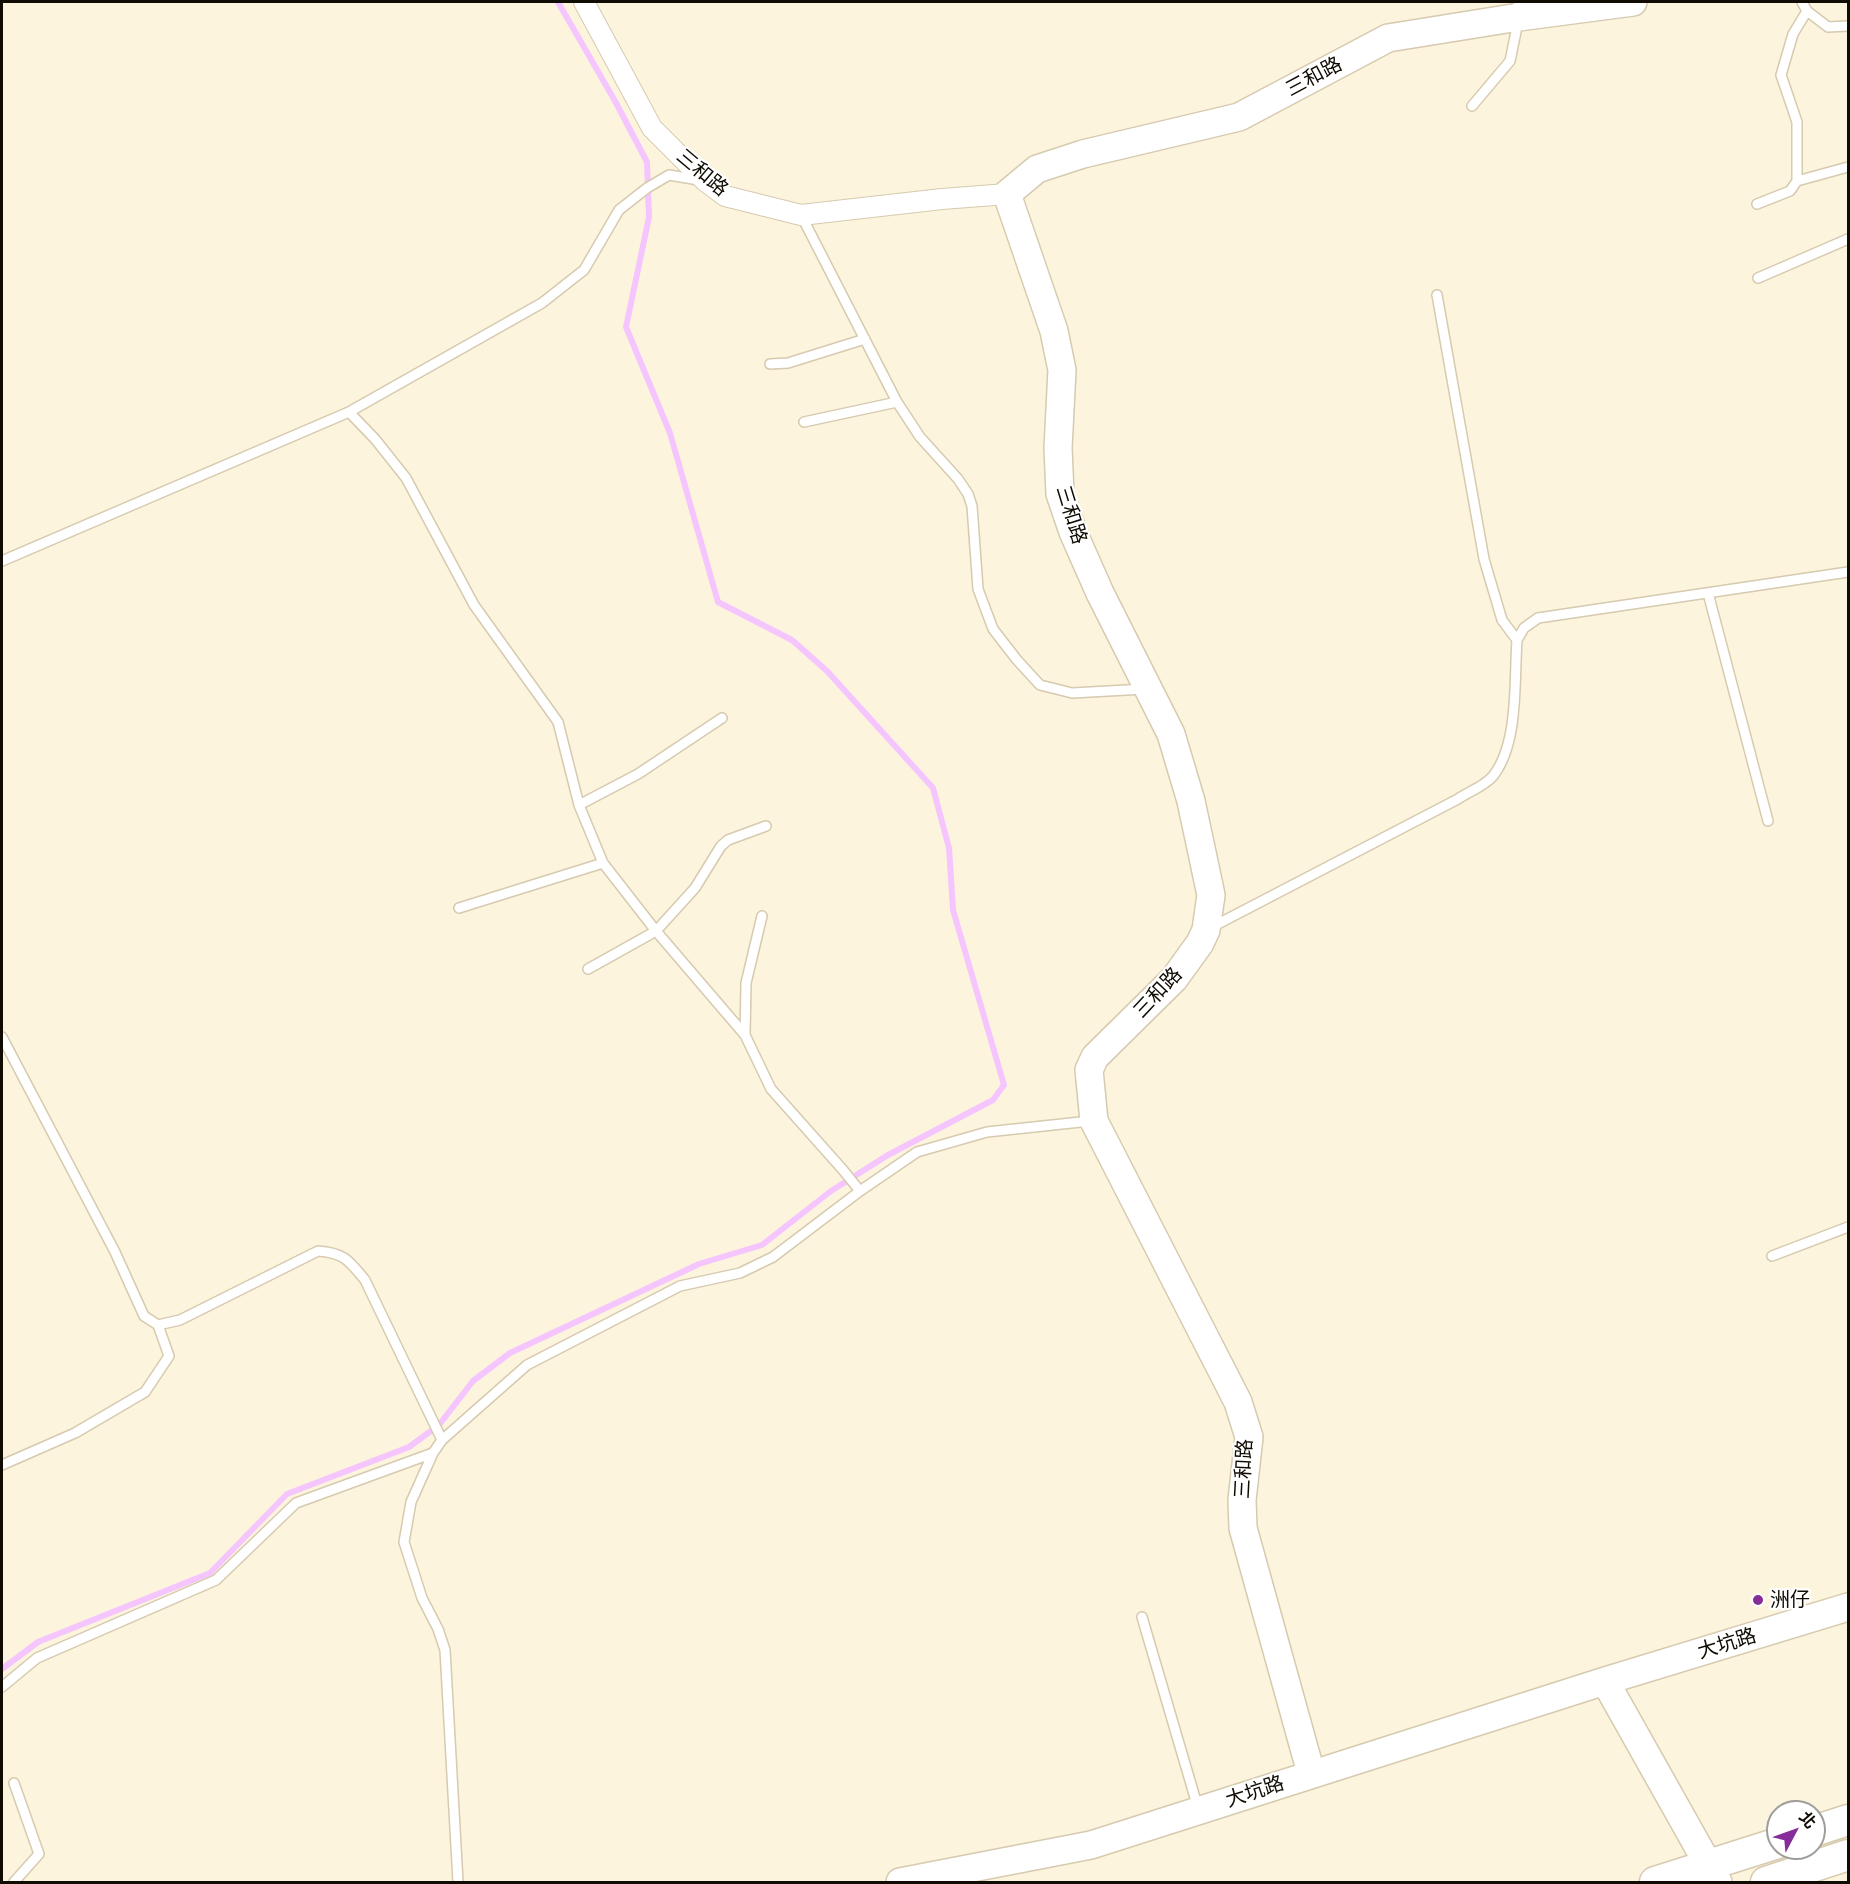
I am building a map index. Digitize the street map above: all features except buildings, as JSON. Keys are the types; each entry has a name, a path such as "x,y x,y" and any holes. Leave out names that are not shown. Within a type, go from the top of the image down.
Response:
{"main road":[{"name":"三和路","path":"1311,1773 1243,1528 1242,1500 1249,1437 1238,1402 1094,1121 1089,1070 1095,1057 1174,979 1200,944 1206,930 1211,895 1191,801 1171,734 1091,573 1060,494 1058,448 1062,370 1054,331 1007,194 1037,170 1074,157 1239,117 1388,38 1519,9 1633,2"},
{"name":"大坑路","path":"900,1882 1091,1845 1311,1773 1848,1606"},
{"path":"1605,1681 1713,1874"},
{"path":"1826,1827 1848,1820"},
{"path":"1655,1882 1713,1874 1766,1849"},
{"path":"1766,1882 1848,1856"}],"street":[{"name":"三和路","path":"584,2 652,128 705,181 725,196 801,215 1007,194"}],"lane":[{"path":"1802,2 1807,10 1828,27 1848,26"},
{"path":"1472,106 1510,61 1519,9"},
{"path":"1757,204 1790,191 1797,181 1797,122 1781,75 1793,34 1807,10"},
{"path":"1797,181 1848,166"},
{"path":"2,561 350,412 542,303 584,270 619,210 647,188 669,175 705,181"},
{"path":"801,215 897,402 920,437 958,479 968,494 972,506 978,589 993,628 1017,660 1040,685 1072,693 1148,688"},
{"path":"1758,278 1848,239"},
{"path":"1437,295 1484,559 1502,620 1517,640"},
{"path":"770,364 788,363 865,339"},
{"path":"804,422 897,402"},
{"path":"350,412 406,478 474,605 558,722 579,805 603,863 656,931 745,1035 771,1089 860,1191"},
{"path":"1206,930 1458,799 1492,777 1503,759 1512,731 1517,640 1524,628 1538,618 1848,572"},
{"path":"1708,593 1768,821"},
{"path":"579,805 638,774 722,718"},
{"path":"588,969 656,931 695,888 721,846 728,840 766,826"},
{"path":"459,908 603,863"},
{"path":"745,1035 747,983 762,916"},
{"path":"2,1037 116,1252 144,1316 158,1325 168,1356 145,1392 75,1433 2,1465"},
{"path":"458,1882 445,1650 438,1629 422,1598 404,1542 411,1502 433,1453 442,1440 527,1365 680,1286 740,1273 773,1257 860,1191 917,1152 987,1132 1094,1121"},
{"path":"1772,1256 1848,1227"},
{"path":"158,1325 180,1320 318,1251 336,1252 349,1261 365,1280 442,1440"},
{"path":"2,1687 38,1658 216,1580 296,1503 433,1453"},
{"path":"1142,1617 1199,1810"},
{"path":"14,1783 39,1854 14,1882"}],"waterway":[{"path":"2,1669 38,1642 210,1573 287,1494 409,1447 439,1425 473,1381 510,1353 699,1264 762,1245 831,1191 888,1155 993,1100 1004,1085 953,910 949,848 933,788 827,671 792,640 718,602 670,433 626,327 649,217 647,162 558,2"}],"place":[{"name":"洲仔","path":"1758,1600"}]}
